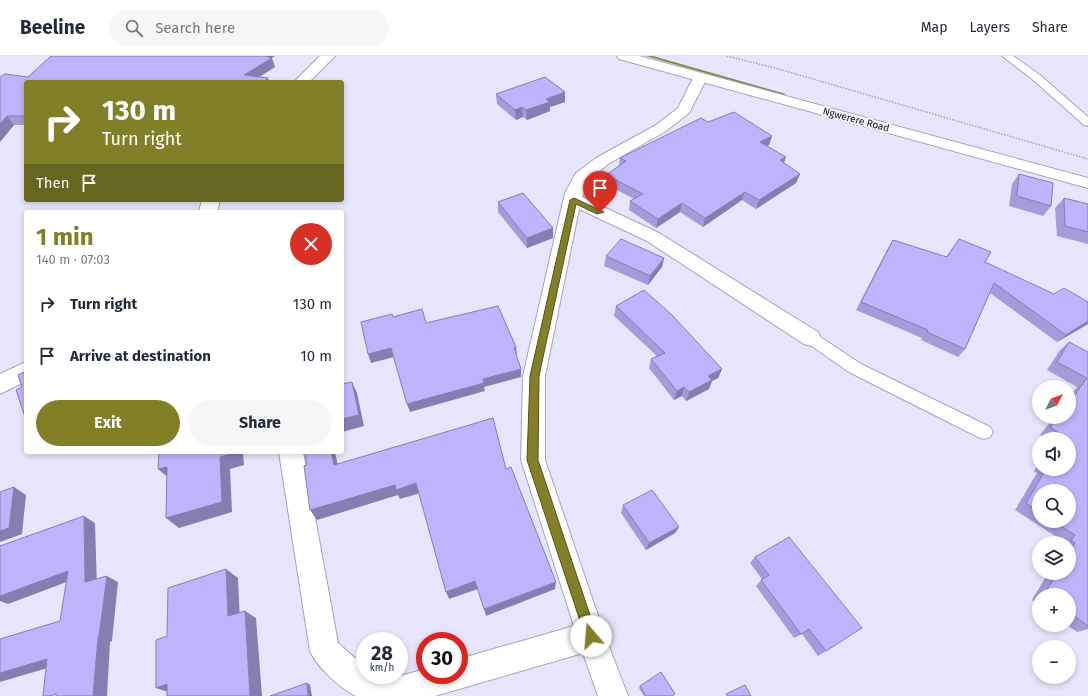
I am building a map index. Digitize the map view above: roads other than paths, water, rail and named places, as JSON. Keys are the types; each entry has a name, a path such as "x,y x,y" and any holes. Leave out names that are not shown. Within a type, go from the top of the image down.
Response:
{"street":[{"path":"303,80 328,56"},
{"name":"Ngwerere Road","path":"624,56 1088,183"},
{"path":"613,696 591,636 532,460 534,376 574,200 574,193 582,177 602,161 661,128 684,110 700,78"},
{"path":"574,200 653,237 810,338"},
{"path":"0,385 24,372"},
{"path":"291,454 325,651 359,682 393,693 424,684"},
{"path":"468,671 591,636"}],"lane":[{"path":"1008,56 1042,81 1088,123"},
{"path":"810,338 855,368 984,432"}],"waterway":[{"path":"648,56 783,94"}]}
